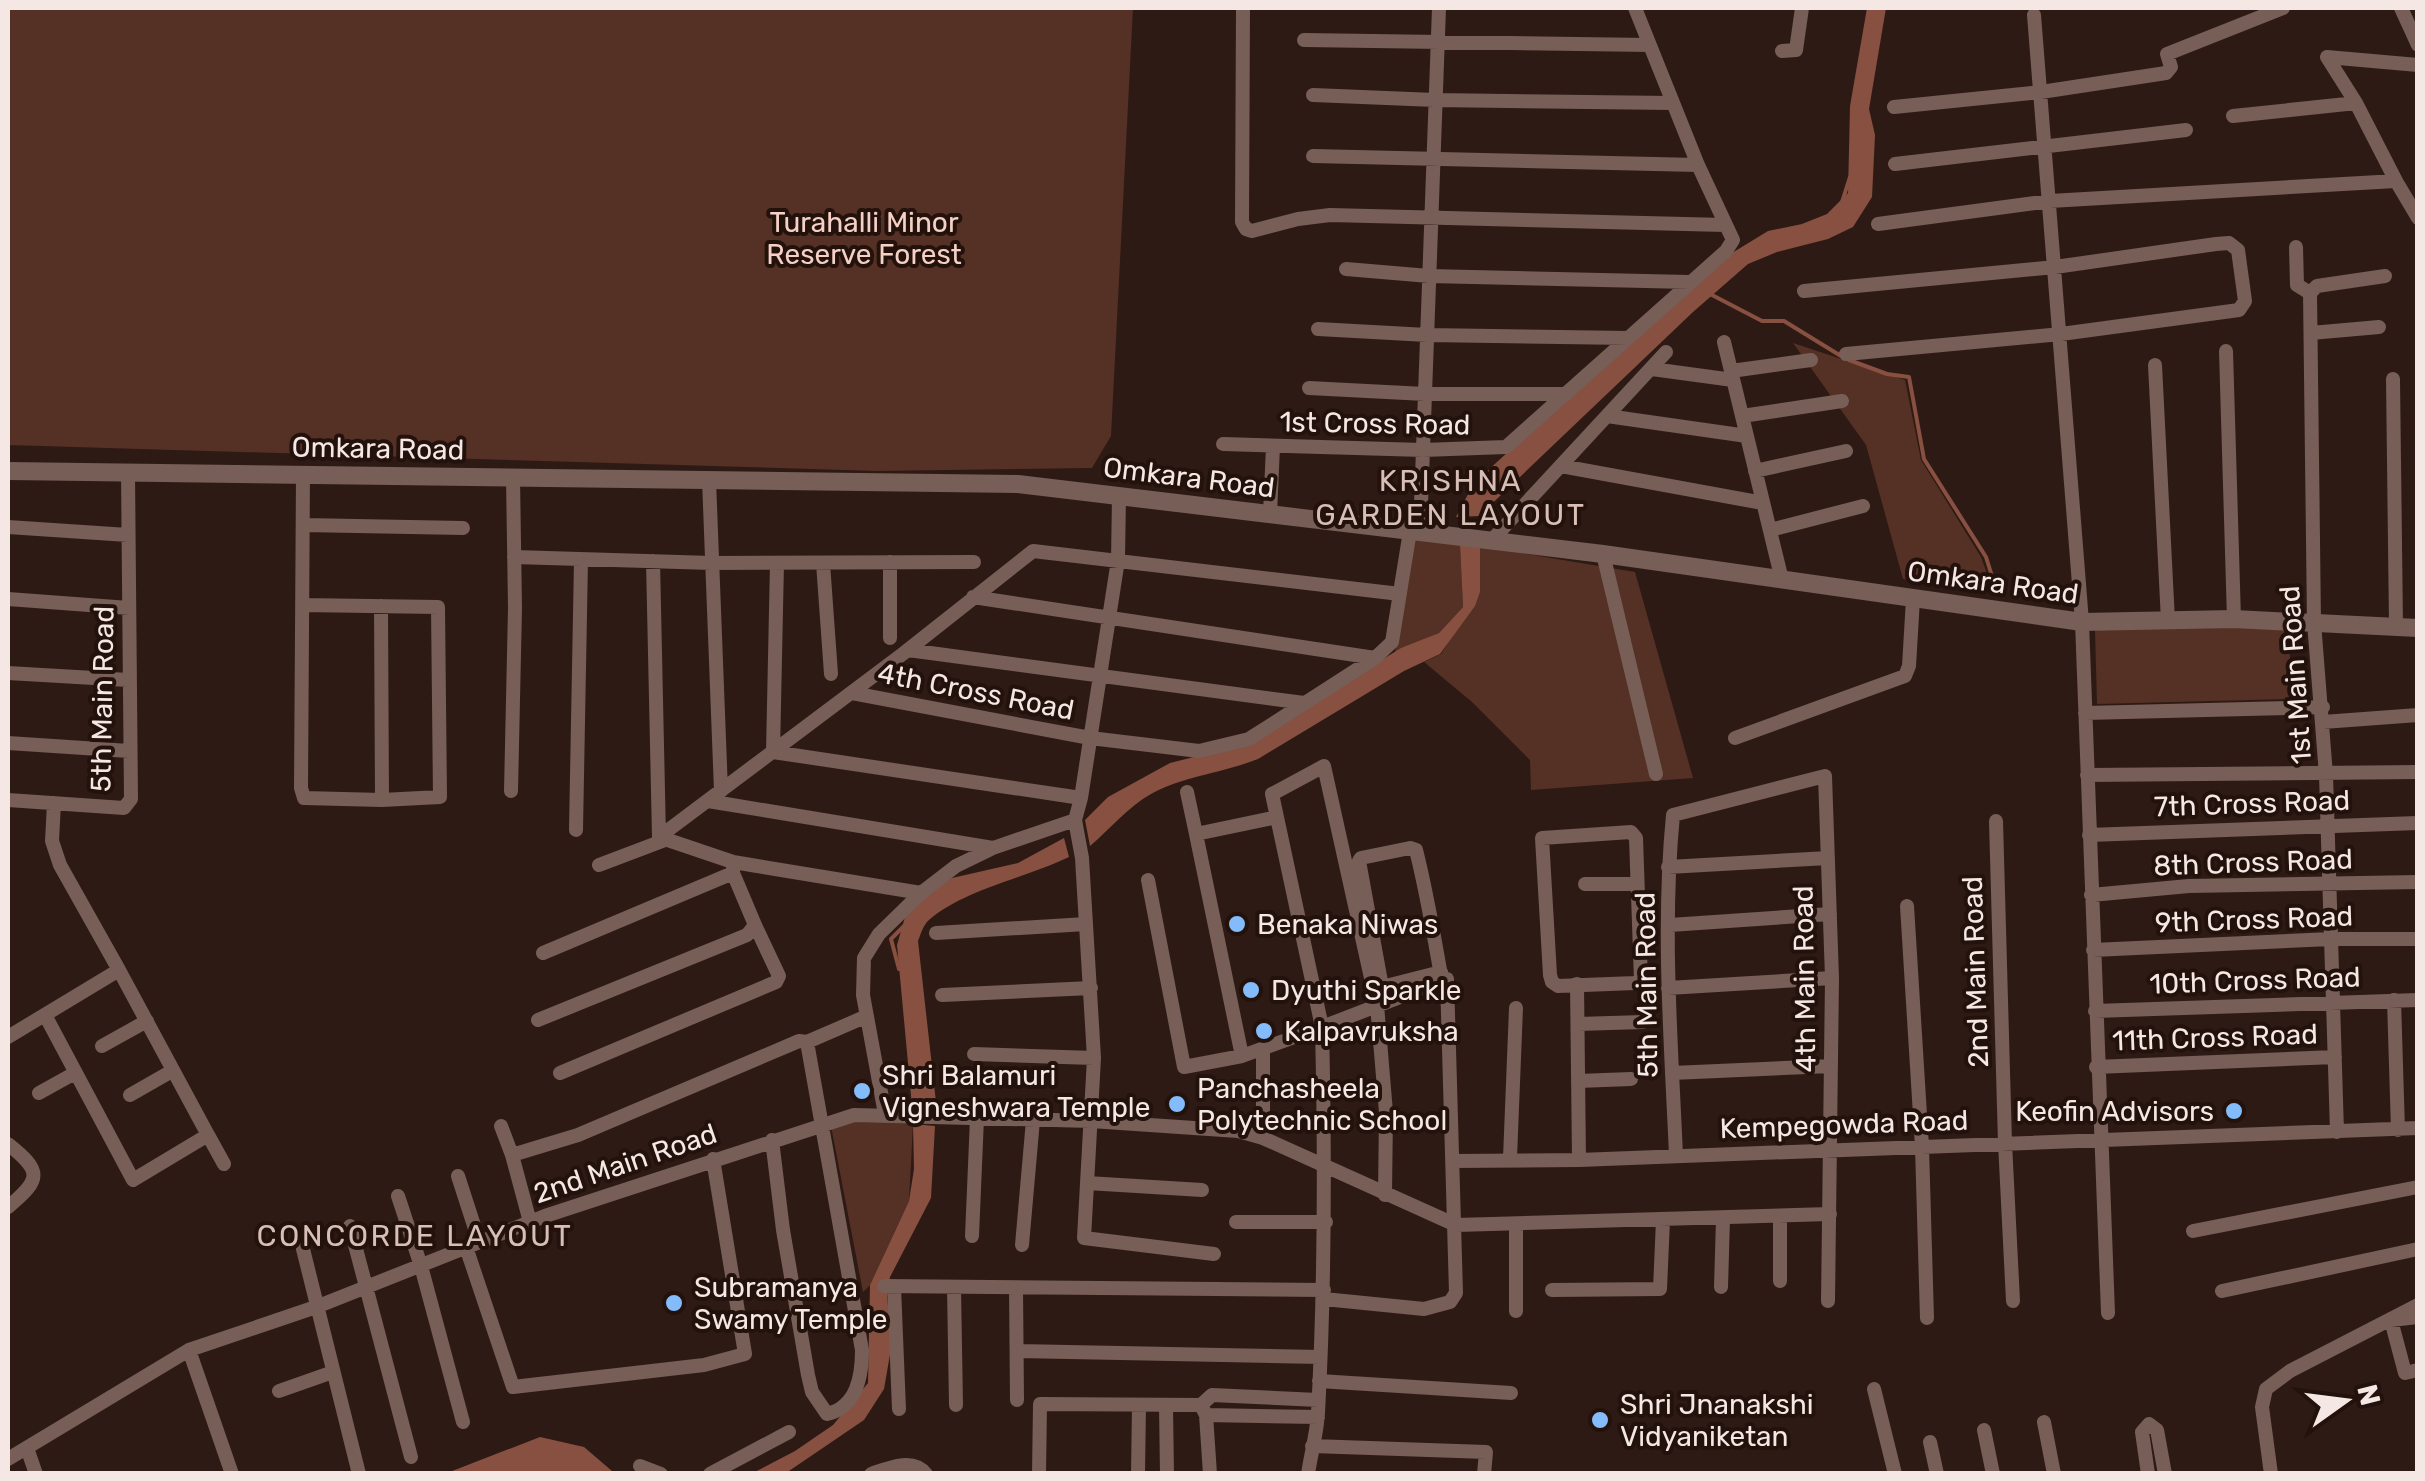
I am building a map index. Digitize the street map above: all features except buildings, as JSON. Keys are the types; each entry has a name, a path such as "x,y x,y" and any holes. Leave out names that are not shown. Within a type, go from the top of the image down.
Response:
{"street":[{"path":"1243,8 1242,222 1246,229 1252,231 1311,216 1431,215 1726,225 1635,8"},
{"path":"973,597 1375,658 1392,642 1415,531 1423,450 1439,8"},
{"path":"1782,51 1796,50 1802,8"},
{"path":"1894,107 2041,92 2166,73 2171,67 2167,54 2283,8"},
{"path":"2401,8 2418,45"},
{"path":"2034,14 2082,622 2108,1313"},
{"path":"1304,40 1649,46"},
{"path":"2418,65 2327,57 2418,218"},
{"path":"1314,95 1672,103"},
{"path":"2233,116 2356,103"},
{"path":"1895,164 2186,130"},
{"path":"1313,156 1698,165"},
{"path":"1878,224 2050,201 2396,181"},
{"name":"1st Cross Road","path":"1223,444 1423,450 1506,447 1726,251 1733,240 1726,225"},
{"path":"1804,291 2055,267 2229,243 2238,250 2244,301 2239,310 2061,334 1846,354"},
{"name":"1st Main Road","path":"2296,248 2297,284 2310,294 2314,622 2326,775 2338,1132"},
{"path":"1346,269 1429,276 1689,282"},
{"path":"2310,294 2317,286 2386,276"},
{"path":"2310,334 2379,327"},
{"path":"1318,329 1629,338"},
{"path":"1724,342 1782,580"},
{"path":"2226,350 2234,619"},
{"path":"1487,540 1666,352"},
{"path":"1652,368 1732,375 1812,360"},
{"path":"2155,365 2168,621"},
{"path":"2393,379 2396,624"},
{"path":"1309,388 1425,394 1566,394"},
{"path":"1742,416 1842,401"},
{"path":"1607,416 1747,436"},
{"path":"1270,514 1273,446"},
{"path":"1755,470 1846,452"},
{"path":"1561,466 1763,503"},
{"name":"Omkara Road","path":"8,471 1018,484 1603,554 2082,622 2234,619 2418,628"},
{"name":"5th Main Road","path":"8,800 124,808 132,800 128,751 128,473"},
{"path":"302,605 438,606 440,796 382,800 304,798 301,788 302,605 303,526 303,475"},
{"path":"511,791 513,478"},
{"path":"709,480 714,796"},
{"path":"1119,496 1118,560 1075,824 1082,858 1094,1058 1084,1238 1214,1254"},
{"path":"1770,530 1863,506"},
{"path":"303,526 463,528"},
{"path":"8,527 128,536"},
{"path":"599,866 662,839 1033,551 1400,594"},
{"path":"1603,554 1656,774"},
{"path":"514,557 712,563 974,562"},
{"path":"576,830 581,560"},
{"path":"653,561 662,839"},
{"path":"890,562 890,638"},
{"path":"773,752 777,563"},
{"path":"823,563 831,674"},
{"path":"1735,738 1905,676 1913,599"},
{"path":"8,600 128,608"},
{"path":"381,606 382,800"},
{"path":"908,650 1304,703"},
{"name":"4th Cross Road","path":"852,692 1090,738 1199,751 1249,739 1375,658"},
{"path":"8,673 128,680"},
{"path":"2085,713 2418,715"},
{"path":"8,743 128,751"},
{"path":"773,752 1081,798"},
{"path":"1308,1474 1318,1417 1324,1295 1322,1027 1272,794 1324,766 1377,1006 1386,1112 1385,1196"},
{"path":"2087,775 2418,772"},
{"name":"5th Main Road","path":"1676,1155 1668,988 1668,868 1673,815 1825,776"},
{"name":"4th Main Road","path":"1825,776 1832,978 1828,1301"},
{"path":"1187,792 1242,1056"},
{"path":"714,796 994,848"},
{"path":"54,803 52,840 60,865 224,1164"},
{"path":"1196,834 1277,817"},
{"name":"2nd Main Road","path":"1996,820 2013,1301"},
{"name":"7th Cross Road","path":"2089,835 2418,823"},
{"path":"886,1114 867,1016 864,958 879,934 956,866 994,848 1075,824"},
{"path":"1634,832 1637,884 1640,980 1635,984 1558,986 1552,982 1542,838 1634,832"},
{"path":"662,839 733,867 921,893"},
{"path":"900,1410 889,1286 1324,1295 1424,1308 1450,1302 1456,1293 1456,1225 1447,978 1382,986 1359,861 1362,858 1416,850 1441,976"},
{"path":"1668,868 1828,858"},
{"path":"560,1073 776,982 779,976 733,867"},
{"path":"543,953 733,867"},
{"path":"1148,880 1184,1067 1242,1056 1377,1006 1441,976"},
{"name":"8th Cross Road","path":"2091,895 2189,886 2418,882"},
{"path":"1586,884 1637,884"},
{"path":"1906,906 1922,1147 1927,1318"},
{"path":"1670,925 1830,914"},
{"path":"936,933 1086,924"},
{"path":"538,1020 747,935 755,925"},
{"name":"9th Cross Road","path":"2092,950 2418,939"},
{"path":"8,1037 119,970"},
{"path":"1668,988 1832,978"},
{"path":"1577,984 1580,1160"},
{"path":"942,995 1091,988"},
{"path":"2394,1000 2398,1130"},
{"name":"10th Cross Road","path":"2095,1011 2418,1000"},
{"path":"1510,1158 1516,1008"},
{"path":"44,1015 133,1180 208,1135"},
{"path":"512,1155 578,1135 867,1016"},
{"path":"102,1046 147,1022"},
{"path":"1578,1024 1643,1022"},
{"path":"772,1140 808,1375 818,1404 828,1414 846,1403 861,1382 862,1350 807,1042"},
{"path":"1263,1048 1263,1138"},
{"path":"974,1054 1094,1058"},
{"name":"11th Cross Road","path":"2096,1067 2335,1057"},
{"path":"1672,1073 1830,1066"},
{"path":"130,1096 172,1071"},
{"path":"39,1094 75,1073"},
{"path":"1578,1081 1631,1079"},
{"name":"2nd Main Road","path":"8,1459 189,1350 316,1307 530,1222 854,1114 1091,1121 1238,1131 1263,1138 1456,1225"},
{"path":"972,1236 977,1118"},
{"path":"1022,1245 1033,1120"},
{"path":"502,1126 530,1222"},
{"name":"Kempegowda Road","path":"1452,1161 1580,1160 2418,1128"},
{"path":"8,1144 32,1163 34,1170 29,1190 8,1208"},
{"path":"458,1176 513,1387 704,1365 745,1354 713,1159"},
{"path":"1087,1183 1202,1190"},
{"path":"2193,1232 2418,1187"},
{"path":"398,1196 463,1422"},
{"path":"1456,1225 1830,1214"},
{"path":"1780,1218 1780,1281"},
{"path":"1722,1287 1723,1219"},
{"path":"1552,1290 1660,1289 1663,1220"},
{"path":"1236,1222 1326,1222"},
{"path":"1516,1224 1516,1311"},
{"path":"350,1226 411,1457"},
{"path":"303,1248 359,1474"},
{"path":"2222,1291 2418,1249"},
{"path":"954,1287 956,1405"},
{"path":"1016,1288 1018,1400"},
{"path":"2272,1474 2262,1408 2266,1388 2290,1371 2418,1305"},
{"path":"2391,1320 2418,1317"},
{"path":"2391,1320 2405,1373 2418,1370"},
{"path":"189,1350 232,1474"},
{"path":"1018,1350 1320,1357"},
{"path":"279,1391 333,1372"},
{"path":"1319,1381 1511,1393"},
{"path":"1874,1389 1895,1474"},
{"path":"1210,1474 1204,1410 1212,1395 1318,1400"},
{"path":"1039,1474 1040,1404 1166,1406 1318,1417"},
{"path":"1138,1474 1139,1406"},
{"path":"1166,1406 1167,1474"},
{"path":"2044,1422 2054,1474"},
{"path":"2148,1474 2142,1432 2148,1424 2157,1430 2166,1474"},
{"path":"1984,1430 1993,1474"},
{"path":"710,1474 730,1469 789,1432"},
{"path":"1930,1442 1937,1474"},
{"path":"1312,1446 1486,1452 1484,1474"},
{"path":"27,1448 36,1474"},
{"path":"871,1474 914,1465 926,1474"},
{"path":"640,1466 662,1474"}],"green space":[{"name":"Turahalli Minor Reserve Forest","path":"8,8 1133,8 1111,436 1092,468 877,471 8,445"},
{"path":"1793,343 1905,380 1921,460 1981,557 1993,590 1903,579 1866,445"},
{"path":"1411,536 1460,545 1463,607 1439,633 1395,652"},
{"path":"1480,546 1635,572 1693,778 1531,790 1530,760 1472,702 1424,662 1441,654 1480,592"},
{"path":"2289,625 2291,699 2097,704 2095,630"},
{"path":"869,1117 913,1124 909,1201 870,1285 863,1292 831,1126"}],"shaded area":[{"path":"1867,8 1886,8 1869,109 1875,135 1872,197 1853,227 1828,239 1748,264 1479,516 1456,517 1474,483 1714,264 1768,231 1827,214 1848,193 1850,106"},
{"path":"1460,545 1480,546 1480,592 1475,606 1440,654 1404,671 1258,759 1151,794 1090,846 1085,820 1108,797 1170,763 1246,744 1401,648 1439,633 1463,607"},
{"path":"1064,838 1069,857 960,900 924,927 918,941 936,1102 912,1106 897,945 905,917 923,895 952,878 1018,863"},
{"path":"913,1124 935,1126 931,1198 890,1277 887,1297 892,1343 884,1389 864,1420 786,1473 751,1474 833,1425 868,1383 870,1285 909,1201 914,1169"},
{"path":"540,1437 584,1447 612,1471 623,1473 447,1473"}],"waterway":[{"path":"1842,202 1850,177"},
{"path":"1712,295 1762,321 1784,321 1841,356"},
{"path":"1849,360 1887,374 1909,377 1924,459 1986,557 1996,589"},
{"path":"899,969 891,939 904,926"}],"place":[{"name":"Benaka Niwas","path":"1237,924"},
{"name":"Dyuthi Sparkle","path":"1251,990"},
{"name":"Kalpavruksha","path":"1264,1031"},
{"name":"Shri Balamuri Vigneshwara Temple","path":"862,1091"},
{"name":"Panchasheela Polytechnic School","path":"1177,1104"},
{"name":"Keofin Advisors","path":"2234,1111"},
{"name":"Subramanya Swamy Temple","path":"674,1303"},
{"name":"Shri Jnanakshi Vidyaniketan","path":"1600,1420"}],"district":[{"name":"KRISHNA GARDEN LAYOUT","path":"1451,498"},
{"name":"CONCORDE LAYOUT","path":"415,1236"}]}
